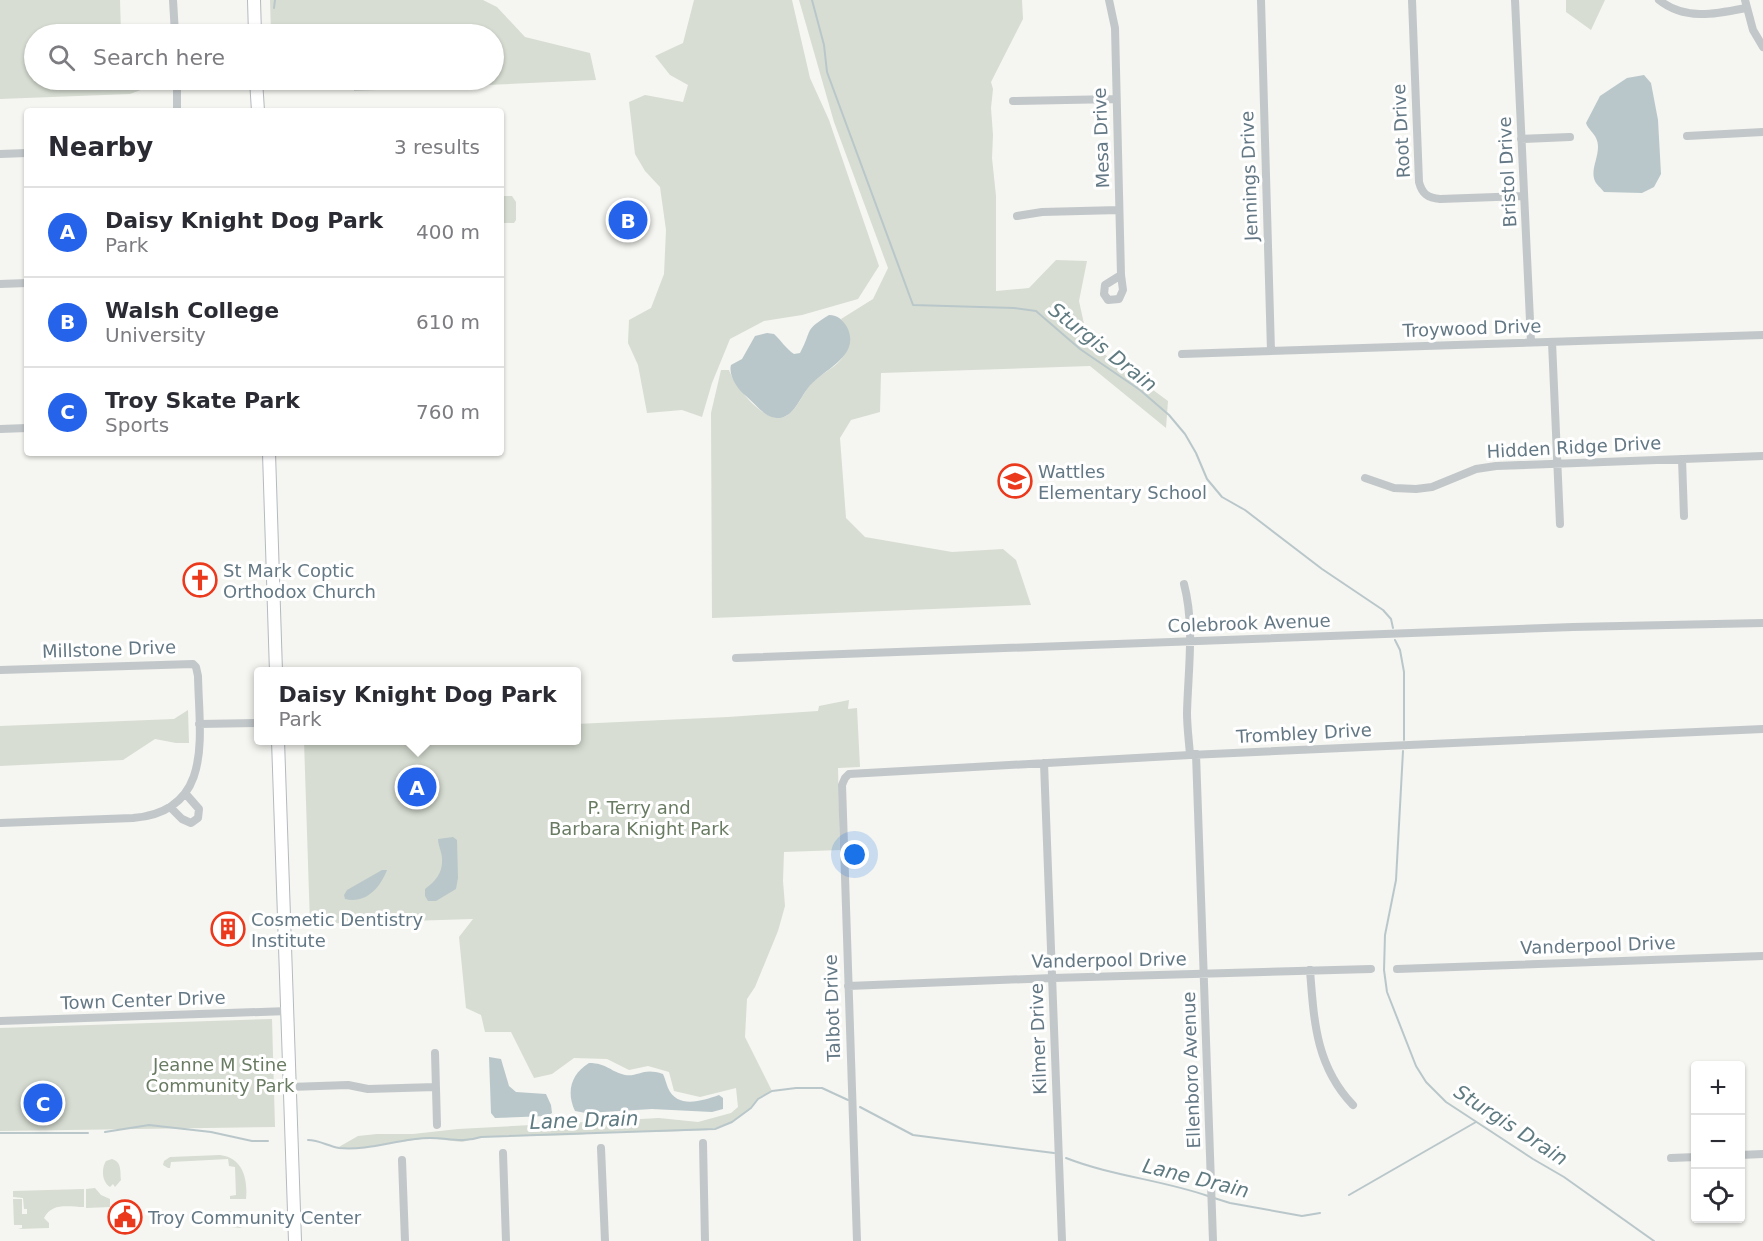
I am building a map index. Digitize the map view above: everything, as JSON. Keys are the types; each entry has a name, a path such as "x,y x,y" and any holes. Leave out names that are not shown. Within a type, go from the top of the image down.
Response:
{"main road":[{"path":"254,0 255,24"},
{"path":"257,90 258,108"},
{"path":"269,456 276,667"},
{"path":"278,745 294,1241"}],"street":[{"path":"173,0 174,24"},
{"name":"Mesa Drive","path":"1109,0 1114,28 1121,275"},
{"name":"Jennings Drive","path":"1260,0 1271,351"},
{"name":"Root Drive","path":"1412,0 1419,182 1422,191 1430,198 1440,199 1524,196"},
{"name":"Bristol Drive","path":"1515,0 1531,342"},
{"path":"1659,0 1669,8 1706,15 1746,4 1753,30 1763,47"},
{"path":"177,90 177,108"},
{"path":"1013,101 1116,99"},
{"path":"1687,136 1763,132"},
{"path":"1521,139 1570,137"},
{"path":"0,154 24,153"},
{"path":"1017,216 1042,212 1119,210"},
{"path":"0,284 24,283"},
{"name":"Troywood Drive","path":"1182,354 1763,335"},
{"path":"1552,342 1560,524"},
{"path":"0,429 24,428"},
{"name":"Hidden Ridge Drive","path":"1365,478 1394,488 1416,489 1432,487 1476,469 1496,466 1763,456"},
{"name":"Hidden Ridge Drive","path":"1682,459 1684,516"},
{"name":"Ellenboro Avenue","path":"1184,584 1188,601 1190,642 1187,712 1193,755 1204,974 1213,1241"},
{"name":"Colebrook Avenue","path":"736,658 1573,627 1763,623"},
{"name":"Millstone Drive","path":"0,670 190,663 196,667 200,760 185,794"},
{"path":"199,724 254,723"},
{"name":"Trombley Drive","path":"847,775 856,772 1193,755 1763,729"},
{"name":"Kilmer Drive","path":"1044,763 1062,1241"},
{"name":"Talbot Drive","path":"847,775 842,785 857,1241"},
{"path":"0,823 142,818 170,807 185,794 199,809 198,818 191,823 182,819 170,807"},
{"name":"Vanderpool Drive","path":"1397,969 1763,956"},
{"name":"Vanderpool Drive","path":"848,986 1371,969"},
{"path":"1310,970 1315,1026 1322,1056 1341,1093 1353,1106"},
{"name":"Town Center Drive","path":"0,1021 288,1011"},
{"path":"435,1053 437,1125"},
{"path":"290,1087 348,1085 368,1089 436,1087"},
{"path":"703,1143 705,1241"},
{"path":"601,1148 605,1241"},
{"path":"503,1154 506,1241"},
{"path":"1745,1155 1763,1154"},
{"path":"1671,1158 1691,1157"},
{"path":"402,1160 405,1241"}],"green space":[{"path":"0,0 120,0 121,24 24,24 24,90 141,90 130,94 0,99"},
{"path":"270,0 483,0 497,7 525,37 590,53 596,80 504,84 504,24 271,24"},
{"path":"694,0 792,0 810,78 829,120 879,266 858,299 802,315 764,321 730,339 712,383 702,417 682,410 647,413 638,365 628,343 629,320 651,308 664,274 666,230 660,187 645,171 635,154 629,102 645,95 683,102 688,85 670,75 655,56 683,43"},
{"path":"799,0 1022,0 1023,19 991,82 993,89 992,158 996,196 996,291 1029,288 1056,260 1087,261 1079,301 1088,342 1168,401 1166,428 1090,366 881,373 880,412 851,420 840,438 846,518 865,537 952,552 1003,549 1016,560 1031,605 712,618 711,413 721,370 729,370 745,396 763,412 772,417 781,418 789,414 811,384 841,359 847,346 847,336 846,327 841,319 873,299 888,268 834,122"},
{"path":"1566,0 1605,0 1591,30 1566,12"},
{"path":"504,196 512,196 516,202 514,223 504,223"},
{"name":"P. Terry and Barbara Knight Park","path":"849,700 848,709 857,708 860,767 838,768 840,850 784,852 785,906 778,931 755,987 747,999 745,1037 772,1091 758,1099 751,1108 732,1122 709,1130 481,1137 462,1142 428,1138 359,1148 337,1148 358,1136 377,1134 413,1134 458,1129 659,1118 698,1122 731,1113 738,1107 736,1088 700,1097 674,1091 669,1072 648,1066 629,1070 607,1059 574,1058 552,1074 534,1078 511,1032 485,1032 481,1015 466,1008 459,937 473,919 310,924 304,745 581,745 581,724 818,711 819,706"},
{"path":"188,710 189,743 155,739 123,760 0,766 0,726 174,719"},
{"name":"Jeanne M Stine Community Park","path":"272,1019 275,1127 0,1131 0,1028"},
{"path":"220,1155 234,1160 239,1165 245,1177 246,1199 230,1199 230,1196 236,1195 235,1167 229,1166 228,1159 171,1162 170,1168 163,1165 164,1161 170,1157"},
{"path":"112,1159 117,1162 120,1170 121,1180 115,1187 113,1184 110,1187 107,1185 103,1175 106,1161"},
{"path":"95,1188 101,1195 110,1199 110,1207 86,1208 86,1189"},
{"path":"84,1189 84,1207 56,1207 44,1218 49,1223 49,1228 18,1229 22,1228 22,1225 14,1225 13,1199 22,1199 22,1214 27,1214 27,1209 24,1209 23,1198 13,1197 13,1191"},
{"path":"226,1211 244,1212 247,1218 245,1225 240,1228 223,1226 221,1218"}],"shaded area":[{"path":"1644,75 1651,83 1658,120 1661,174 1654,187 1642,193 1604,192 1594,176 1598,143 1586,123 1600,96 1627,78"},
{"path":"829,315 840,318 847,327 850,337 845,355 814,381 785,417 775,418 766,414 737,386 732,378 731,365 742,359 755,336 767,333 774,334 794,354 800,353 815,324"},
{"path":"453,837 457,840 456,889 436,901 428,901 425,889 438,877 442,864 438,839"},
{"path":"382,870 387,870 380,883 366,897 345,899 344,895 347,890"},
{"path":"489,1057 501,1059 509,1086 516,1092 546,1094 552,1113 547,1116 495,1118 491,1113"},
{"path":"589,1063 600,1064 625,1075 651,1071 663,1074 668,1088 677,1099 690,1102 719,1095 723,1098 723,1109 712,1112 652,1109 586,1113 575,1111 571,1097 572,1084 578,1072"}],"waterway":[{"path":"274,8 275,0"},
{"name":"Sturgis Drain","path":"812,0 824,45 827,72 913,305 1014,308 1036,311 1080,349 1140,390 1169,415 1185,434 1207,479 1222,497 1245,510 1322,569 1383,610 1391,619 1393,628"},
{"name":"Sturgis Drain","path":"1395,640 1400,650 1404,672 1404,740"},
{"name":"Sturgis Drain","path":"1403,751 1396,880 1385,935 1384,970 1387,992 1416,1066 1426,1082 1446,1102 1564,1177 1654,1241"},
{"name":"Lane Drain","path":"308,1140 339,1148 351,1148 437,1138 462,1140 481,1137 715,1129 732,1122 751,1108 758,1099 772,1091 822,1088 848,1100"},
{"name":"Lane Drain","path":"860,1107 913,1135 1054,1153"},
{"name":"Lane Drain","path":"1349,1195 1476,1122"},
{"name":"Lane Drain","path":"105,1132 149,1125 211,1132 252,1141 268,1141"},
{"name":"Lane Drain","path":"0,1133 88,1133"},
{"name":"Lane Drain","path":"1066,1158 1208,1196"},
{"name":"Lane Drain","path":"1214,1198 1302,1216 1320,1213"}],"place":[{"name":"Walsh College","path":"628,220"},
{"name":"Wattles Elementary School","path":"1015,481"},
{"name":"St Mark Coptic Orthodox Church","path":"200,580"},
{"name":"Daisy Knight Dog Park","path":"417,787"},
{"name":"Cosmetic Dentistry Institute","path":"228,929"},
{"name":"Troy Skate Park","path":"43,1103"},
{"name":"Troy Community Center","path":"125,1217"}]}
